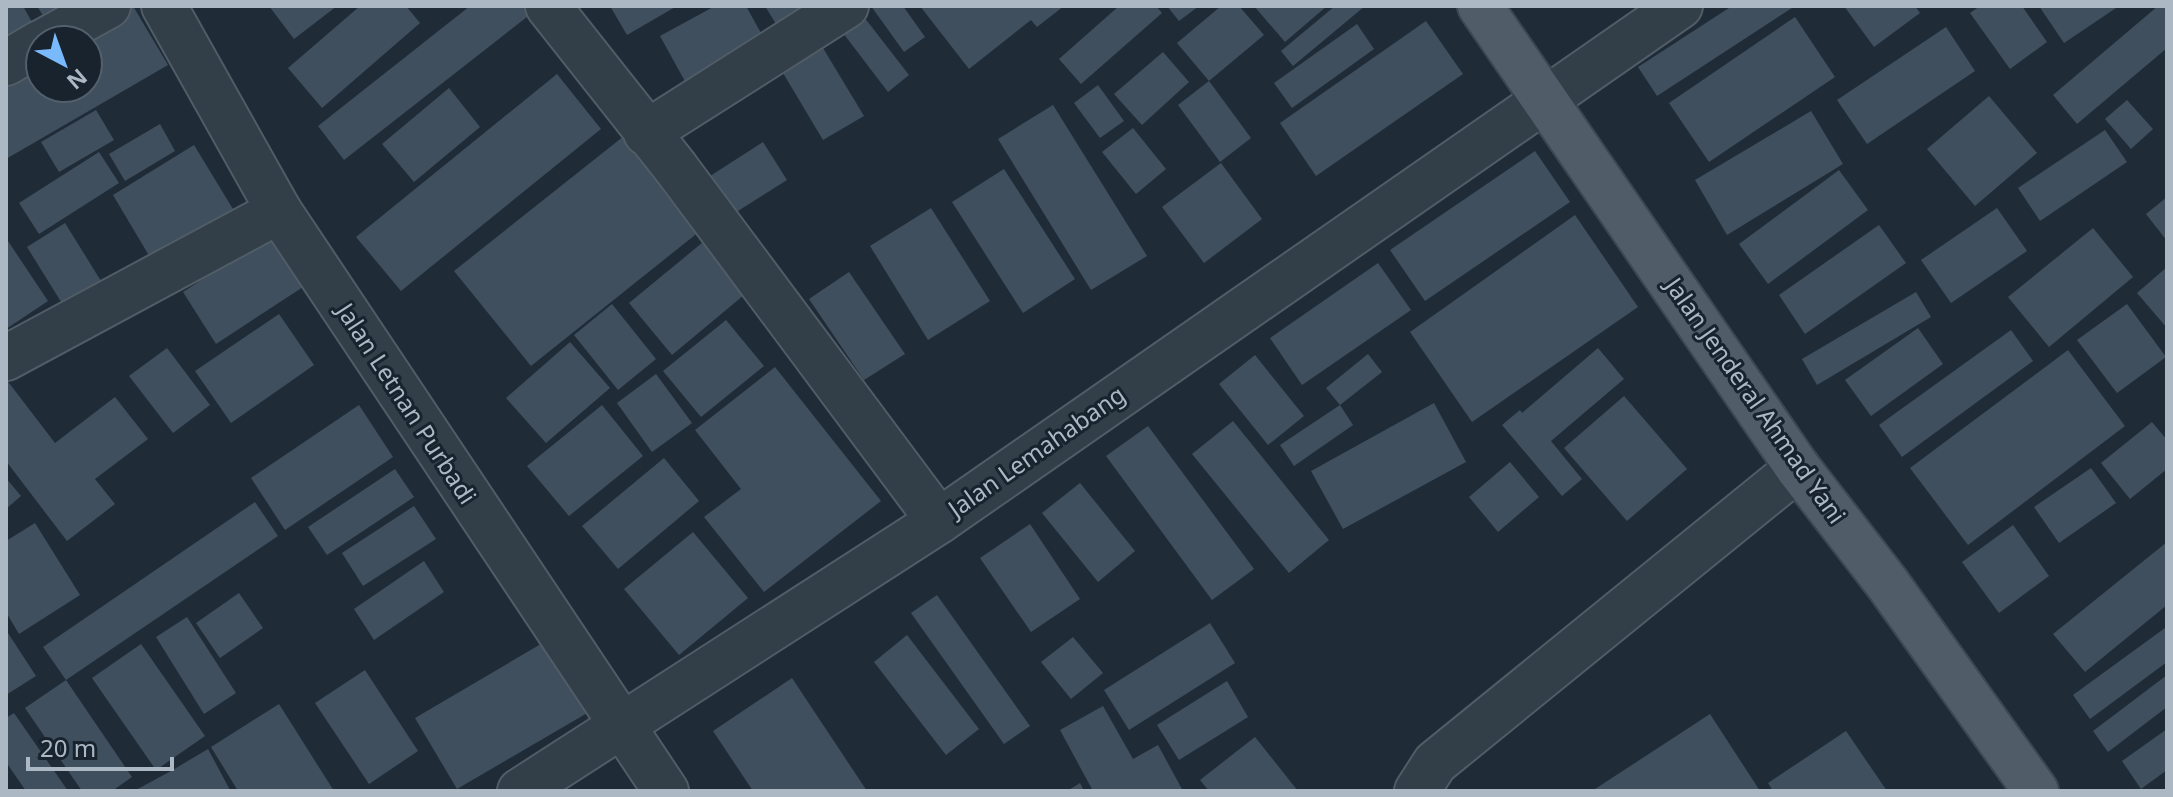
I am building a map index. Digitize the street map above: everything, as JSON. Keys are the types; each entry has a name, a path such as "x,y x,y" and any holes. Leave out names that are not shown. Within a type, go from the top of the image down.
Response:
{"main road":[{"name":"Jalan Jenderal Ahmad Yani","path":"1480,6 1798,468 1887,583 2036,791"}],"street":[{"path":"75,24 108,6"},
{"name":"Jalan Letnan Purbadi","path":"164,6 279,211 666,791"},
{"path":"548,6 939,521"},
{"path":"646,133 846,6"},
{"name":"Jalan Lemahabang","path":"520,791 623,728 939,521 1257,297 1546,102 1680,6"},
{"path":"6,63 24,52"},
{"path":"6,358 279,211"},
{"path":"1417,791 1435,763 1798,468"}],"building":[{"path":"6,6 23,6 33,24 24,24 24,41 6,51"},
{"path":"37,6 85,6 55,24 48,24"},
{"path":"133,6 168,65 104,102 104,24 101,24"},
{"path":"269,6 337,6 294,39"},
{"path":"360,6 406,6 420,23 322,108 288,68"},
{"path":"470,6 541,6 344,160 318,126"},
{"path":"610,6 677,6 627,35"},
{"path":"715,6 746,6 766,42 687,85 660,36"},
{"path":"765,6 822,6 784,37"},
{"path":"871,6 903,6 925,37 904,52"},
{"path":"920,6 1064,6 1037,27 1031,20 969,69"},
{"path":"1119,6 1156,6 1162,13 1081,84 1059,59"},
{"path":"1167,6 1199,6 1179,21"},
{"path":"1221,6 1239,6 1264,35 1209,81 1177,43"},
{"path":"1254,6 1327,6 1285,42"},
{"path":"1335,6 1365,6 1293,66 1281,51"},
{"path":"1732,6 1795,6 1657,96 1638,67"},
{"path":"1844,6 1915,6 1920,13 1874,47"},
{"path":"1980,6 2022,6 2047,42 2010,69 1970,13"},
{"path":"2039,6 2119,6 2064,43"},
{"path":"2158,6 2167,9 2167,48 2077,124 2053,95"},
{"path":"864,17 909,75 888,92 843,33"},
{"path":"1795,17 1835,77 1709,162 1669,103"},
{"path":"1426,21 1463,74 1316,176 1280,123"},
{"path":"1357,24 1374,49 1292,108 1274,83"},
{"path":"1946,27 1975,71 1867,144 1837,100"},
{"path":"820,43 864,116 823,140 780,68"},
{"path":"1163,52 1189,82 1142,125 1114,94"},
{"path":"24,69 24,104 101,104 6,159 6,80"},
{"path":"557,74 601,129 401,291 356,237"},
{"path":"1209,81 1251,138 1220,162 1178,105"},
{"path":"1098,85 1124,121 1100,138 1074,103"},
{"path":"449,88 480,127 414,182 382,144"},
{"path":"1989,96 2037,153 1975,206 1927,149"},
{"path":"2127,100 2153,129 2131,149 2105,119"},
{"path":"1053,105 1147,256 1091,290 998,139"},
{"path":"96,110 114,140 59,172 41,142"},
{"path":"1811,111 1843,164 1727,235 1695,180"},
{"path":"160,124 175,151 125,181 109,154"},
{"path":"1133,128 1166,169 1136,194 1102,152"},
{"path":"2105,130 2127,162 2040,221 2018,188"},
{"path":"629,132 705,227 531,366 454,271"},
{"path":"763,142 787,180 727,218 704,180"},
{"path":"194,145 236,214 154,264 113,195"},
{"path":"1535,151 1570,202 1425,301 1390,250"},
{"path":"99,152 119,183 39,234 19,203"},
{"path":"1221,163 1262,219 1204,263 1162,207"},
{"path":"1004,169 1075,279 1023,313 952,202"},
{"path":"1839,170 1868,210 1768,284 1739,244"},
{"path":"2167,197 2167,241 2146,214"},
{"path":"931,208 990,301 928,340 870,246"},
{"path":"1997,208 2027,251 1951,303 1921,260"},
{"path":"1575,215 1638,307 1472,422 1410,332"},
{"path":"65,223 101,281 63,305 27,247"},
{"path":"1879,225 1906,263 1805,334 1779,295"},
{"path":"2093,228 2133,277 2049,347 2008,297"},
{"path":"269,236 303,287 216,344 183,292"},
{"path":"6,238 48,301 6,329"},
{"path":"708,238 750,290 672,355 629,303"},
{"path":"1378,263 1411,310 1302,385 1270,338"},
{"path":"2167,267 2167,328 2137,293"},
{"path":"849,272 905,354 864,380 809,299"},
{"path":"1916,292 1931,317 1817,385 1802,359"},
{"path":"612,304 656,359 618,390 574,335"},
{"path":"2127,304 2166,357 2117,393 2077,340"},
{"path":"279,314 314,365 231,423 195,371"},
{"path":"726,320 764,366 701,417 663,371"},
{"path":"1918,328 1943,364 1871,416 1845,380"},
{"path":"2011,330 2033,361 1902,457 1879,425"},
{"path":"570,342 610,388 546,443 506,398"},
{"path":"167,348 210,405 173,433 129,376"},
{"path":"1598,348 1624,379 1551,441 1582,479 1562,496 1502,425 1520,410 1522,413"},
{"path":"2068,350 2125,426 1968,545 1910,468"},
{"path":"1368,354 1382,372 1340,405 1326,388"},
{"path":"1255,355 1304,416 1268,445 1219,384"},
{"path":"775,367 881,501 764,592 704,517 741,489 695,430"},
{"path":"656,374 692,423 652,452 617,403"},
{"path":"6,379 55,443 115,397 148,439 95,479 115,504 67,541 6,461"},
{"path":"1624,396 1687,469 1627,521 1564,448"},
{"path":"1434,403 1466,462 1343,529 1311,471"},
{"path":"359,405 393,457 285,530 251,478"},
{"path":"602,405 643,456 569,516 527,466"},
{"path":"1340,405 1353,425 1294,466 1280,445"},
{"path":"1233,421 1329,540 1289,573 1192,454"},
{"path":"2152,422 2167,440 2167,469 2130,499 2101,463"},
{"path":"1148,426 1254,569 1212,600 1106,456"},
{"path":"664,458 699,501 618,569 582,526"},
{"path":"1510,462 1539,497 1498,532 1469,497"},
{"path":"2091,468 2116,503 2059,543 2034,507"},
{"path":"395,469 414,497 327,555 308,527"},
{"path":"6,478 21,496 6,509"},
{"path":"1080,483 1135,551 1098,582 1042,513"},
{"path":"255,502 278,536 66,680 43,647"},
{"path":"414,506 436,539 363,586 342,553"},
{"path":"35,523 80,595 19,634 6,612 6,541"},
{"path":"1030,524 1080,599 1031,632 980,558"},
{"path":"2013,525 2049,576 1999,613 1962,562"},
{"path":"693,532 748,598 679,655 624,589"},
{"path":"2167,542 2167,605 2085,672 2053,634"},
{"path":"424,561 444,592 374,640 354,609"},
{"path":"239,593 263,628 220,658 196,623"},
{"path":"937,595 1030,726 1004,744 911,613"},
{"path":"187,617 236,693 204,714 156,637"},
{"path":"1210,623 1235,663 1129,730 1104,690"},
{"path":"2165,628 2167,662 2090,719 2073,695"},
{"path":"6,630 36,676 6,695"},
{"path":"907,635 979,729 946,755 874,662"},
{"path":"1073,637 1103,673 1071,699 1041,662"},
{"path":"546,641 589,712 457,789 415,718"},
{"path":"141,644 205,736 156,770 92,678"},
{"path":"365,670 418,751 369,784 315,703"},
{"path":"2167,675 2167,707 2108,752 2093,731"},
{"path":"792,678 867,791 753,791 713,731"},
{"path":"66,680 132,777 112,791 82,791 25,708"},
{"path":"1227,681 1248,717 1179,760 1157,725"},
{"path":"279,704 334,791 238,791 211,747"},
{"path":"1103,706 1133,759 1158,745 1183,791 1093,791 1060,730"},
{"path":"14,713 68,791 26,791 6,762 6,718"},
{"path":"1710,714 1760,791 1592,791"},
{"path":"2167,729 2167,770 2141,789 2122,761"},
{"path":"1846,731 1887,791 1773,791 1768,783"},
{"path":"1255,737 1298,791 1209,791 1200,780"},
{"path":"208,749 230,790 134,791 171,771"},
{"path":"1080,783 1084,791 1067,791"}]}
